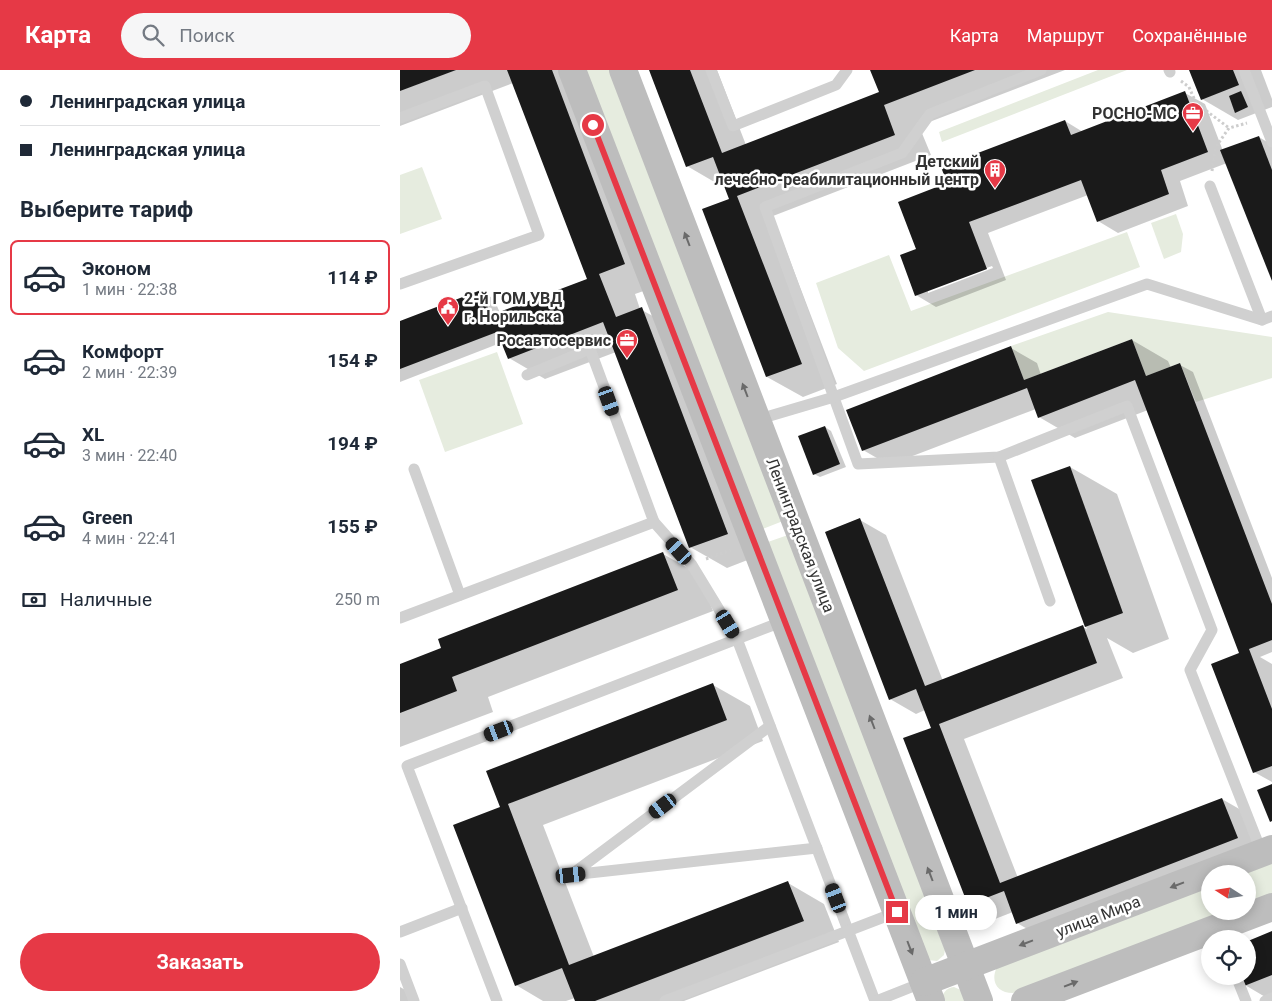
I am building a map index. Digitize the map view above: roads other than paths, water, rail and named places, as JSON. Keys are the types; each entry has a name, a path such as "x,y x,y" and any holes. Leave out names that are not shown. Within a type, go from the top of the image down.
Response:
{"street":[{"path":"572,70 927,992"},
{"name":"Ленинградская улица","path":"623,70 979,1001"},
{"name":"улица Мира","path":"927,992 966,966 1267,851"},
{"path":"1224,930 1272,906"},
{"path":"1026,1001 1201,939"}],"lane":[{"path":"711,70 732,126 836,85 847,70"},
{"path":"1041,70 930,114 902,152 765,206 858,464 999,457 1127,406 1212,630 1190,670 1267,851"},
{"path":"1244,70 1272,142"},
{"path":"400,118 485,86 539,235 400,284"},
{"path":"1210,186 1267,318"},
{"path":"756,420 834,397 1148,284 1267,318"},
{"path":"527,375 590,349 654,522 692,565 737,639 876,1001 927,992"},
{"path":"999,457 1050,602"},
{"path":"414,469 460,595"},
{"path":"400,618 654,522"},
{"path":"497,1001 462,908 404,766 784,621"},
{"path":"770,726 571,875 817,848"},
{"path":"400,932 462,908"},
{"path":"665,1001 897,912"},
{"path":"400,964 414,1001"},
{"path":"1240,985 1246,1001"},
{"path":"1265,1001 1272,998"}],"place":[{"name":"РОСНО-МС","path":"1193,132"},
{"name":"Детский лечебно-реабилитационный центр","path":"995,189"},
{"name":"2-й ГОМ УВД г. Норильска","path":"448,326"},
{"name":"Росавтосервис","path":"627,359"}]}
